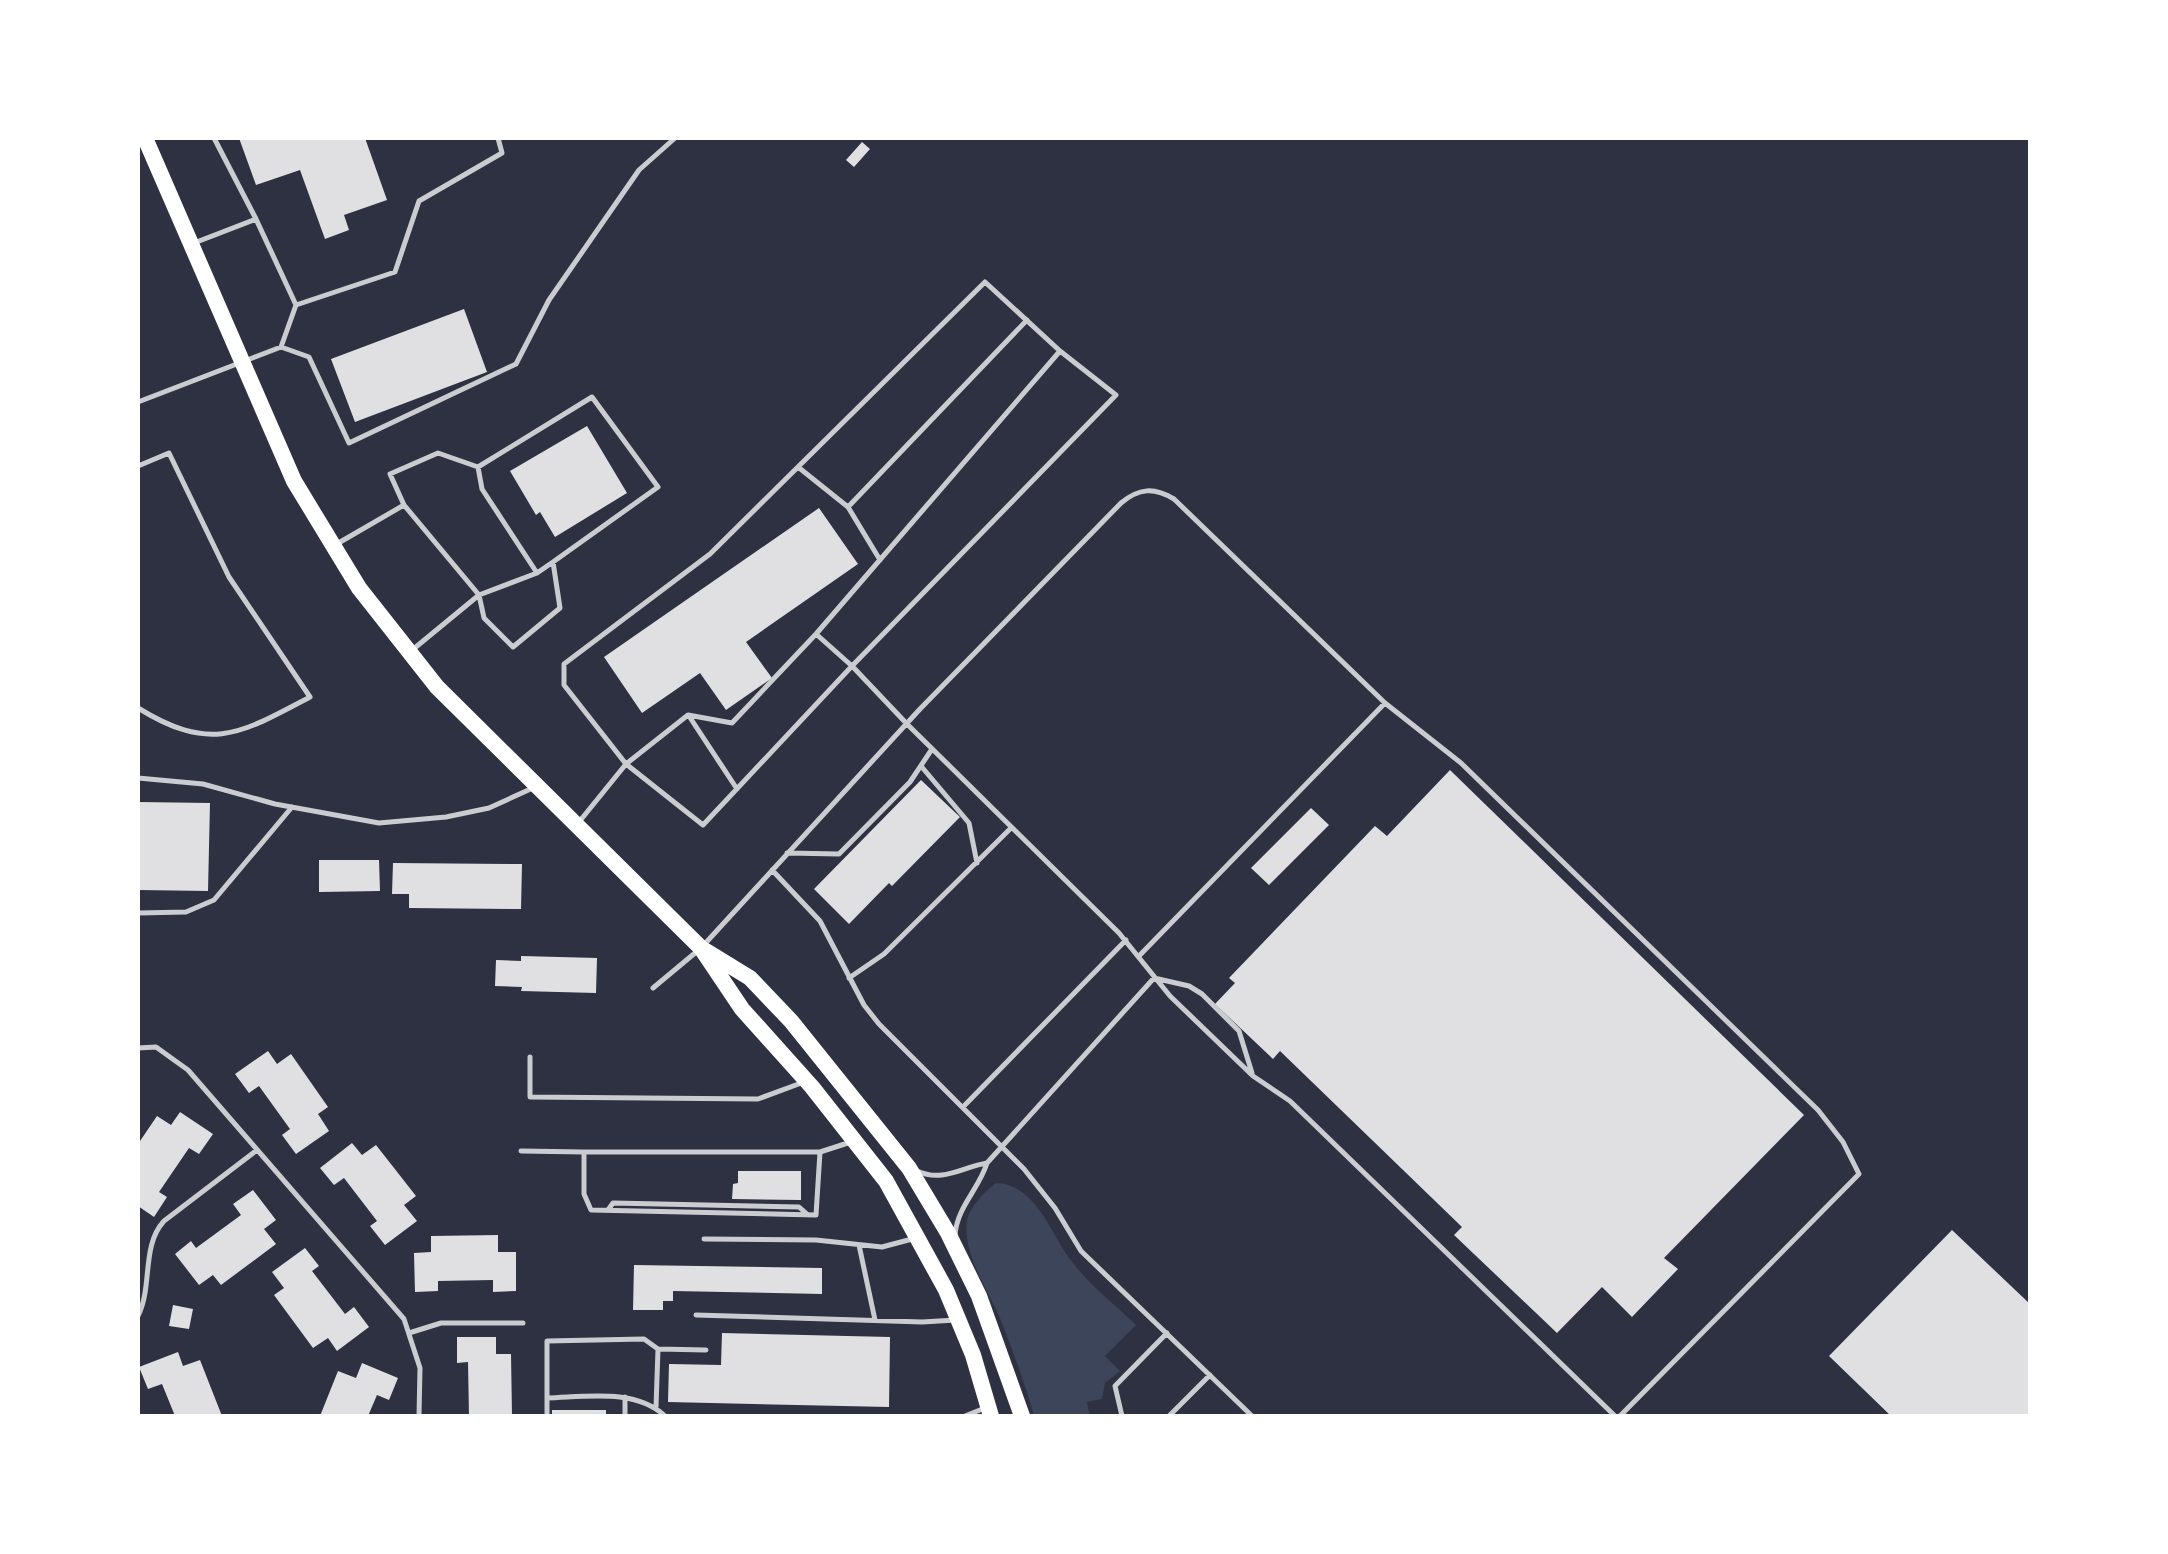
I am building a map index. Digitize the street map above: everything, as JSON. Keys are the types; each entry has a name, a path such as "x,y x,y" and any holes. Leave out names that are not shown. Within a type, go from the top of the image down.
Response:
{"main road":[{"path":"145,138 294,481 359,588 437,687 701,948 742,1009 807,1081 886,1181 919,1237 959,1320 990,1411"},
{"path":"701,948 750,978 818,1051 909,1168 954,1246 992,1329 1022,1416"}],"lane":[{"path":"214,138 296,305 281,347"},
{"path":"296,305 395,272 419,201 502,153 498,138"},
{"path":"138,402 241,360 281,347 309,357 349,443 516,364 549,300 639,170 675,138"},
{"path":"191,244 256,219"},
{"path":"985,282 1060,351 1116,396 852,666 703,825 626,764 564,685 564,664 710,554 985,282"},
{"path":"848,507 1027,320"},
{"path":"577,825 626,764 688,716 732,723 816,635 1060,351"},
{"path":"409,653 479,595 537,573 658,487 592,397 478,467"},
{"path":"138,466 169,453 229,578 310,697 253,728 207,737 169,727 138,708"},
{"path":"478,467 438,453 390,474 404,505 479,595 484,618 513,647 560,608 553,562"},
{"path":"478,467 482,489 537,573"},
{"path":"798,467 848,507 880,560"},
{"path":"653,988 701,948 907,724 1121,503 1132,494 1144,490 1161,491 1174,499 1385,703 1461,762 1818,1110 1843,1142 1859,1174 1620,1416"},
{"path":"332,547 404,505"},
{"path":"816,635 852,666 907,724 1126,940 1154,978 1253,1076 1290,1101 1615,1416"},
{"path":"1139,956 1385,703"},
{"path":"688,716 737,789"},
{"path":"788,853 839,854 910,782 932,749"},
{"path":"921,766 969,823 977,863"},
{"path":"138,778 203,785 292,807 379,823 419,820 489,808 538,786"},
{"path":"138,913 186,912 214,900 292,807"},
{"path":"849,978 884,954 1011,828"},
{"path":"772,870 820,921 864,1005 879,1024 1003,1147 1055,1208 1081,1251 1252,1416"},
{"path":"963,1107 1126,940"},
{"path":"1154,978 1189,986 1202,994 1240,1031 1253,1076"},
{"path":"954,1246 958,1217 981,1182 987,1163 1154,978"},
{"path":"138,1048 156,1047 188,1070 404,1319 420,1368 419,1416"},
{"path":"530,1057 530,1097 758,1099 807,1081"},
{"path":"521,1151 820,1152 853,1141"},
{"path":"138,1316 145,1303 153,1233 164,1221 257,1150"},
{"path":"584,1152 584,1194 592,1210 816,1215 820,1152"},
{"path":"909,1168 937,1177 987,1163"},
{"path":"705,1239 816,1240 882,1247 919,1237"},
{"path":"859,1245 875,1320"},
{"path":"696,1315 959,1320"},
{"path":"409,1333 441,1324 523,1323"},
{"path":"1122,1416 1115,1386 1167,1333"},
{"path":"547,1416 547,1340 644,1339 658,1349 706,1350"},
{"path":"656,1408 658,1349"},
{"path":"1169,1416 1210,1375"},
{"path":"547,1398 625,1397 656,1408 665,1416"},
{"path":"625,1397 625,1416"},
{"path":"965,1416 990,1411"}],"shaded area":[{"path":"996,1183 1022,1192 1033,1202 1080,1271 1136,1325 1105,1356 1120,1371 1105,1383 1102,1399 1087,1402 1090,1416 1034,1416 1002,1323 978,1274 969,1247 968,1216 978,1200"}],"building":[{"path":"239,138 365,138 387,200 344,215 349,230 325,239 300,170 256,185"},
{"path":"862,142 870,149 854,167 846,160"},
{"path":"464,309 487,372 355,422 331,359"},
{"path":"587,426 627,493 555,537 540,512 536,515 510,471"},
{"path":"819,508 858,564 746,642 772,678 726,710 700,673 642,713 604,657"},
{"path":"1450,770 1804,1115 1664,1258 1678,1269 1632,1317 1602,1287 1557,1333 1454,1235 1462,1227 1280,1051 1273,1059 1215,1004 1235,983 1229,978 1375,826 1387,836"},
{"path":"921,780 960,817 892,886 889,883 849,924 814,889"},
{"path":"138,802 210,803 208,891 138,890"},
{"path":"1311,808 1329,825 1269,885 1251,868"},
{"path":"319,860 379,860 380,891 319,892"},
{"path":"393,863 522,864 521,909 409,908 409,894 392,894"},
{"path":"521,956 597,958 596,993 521,991 522,987 495,986 496,960 521,961"},
{"path":"268,1051 277,1064 291,1054 328,1107 318,1114 329,1131 296,1154 282,1135 290,1129 259,1086 249,1093 235,1074"},
{"path":"180,1112 213,1134 199,1154 189,1148 159,1192 167,1197 154,1217 138,1206 138,1144 157,1116 171,1125"},
{"path":"352,1143 362,1155 376,1145 416,1196 404,1205 417,1221 385,1245 370,1226 377,1221 344,1178 334,1185 320,1168"},
{"path":"738,1171 801,1171 801,1200 732,1199 733,1184 738,1183"},
{"path":"253,1190 276,1220 264,1229 276,1244 221,1285 213,1275 199,1285 175,1254 191,1241 196,1248 241,1215 233,1204"},
{"path":"1952,1230 2030,1304 2030,1416 1891,1416 1829,1356"},
{"path":"498,1235 498,1252 516,1252 516,1291 493,1292 493,1280 438,1281 438,1291 415,1292 414,1253 431,1252 431,1236"},
{"path":"305,1248 319,1266 312,1271 345,1314 354,1307 369,1327 337,1351 328,1338 313,1348 274,1295 284,1288 272,1272"},
{"path":"634,1265 822,1268 822,1294 673,1291 673,1301 663,1301 663,1310 633,1310"},
{"path":"173,1305 193,1309 189,1329 169,1326"},
{"path":"722,1333 890,1337 889,1407 668,1402 669,1364 721,1365"},
{"path":"457,1337 496,1337 496,1354 511,1354 512,1416 469,1416 468,1362 457,1363"},
{"path":"178,1352 183,1366 200,1360 222,1416 175,1416 162,1384 148,1389 139,1367"},
{"path":"362,1363 398,1378 389,1400 377,1395 368,1416 320,1416 338,1371 356,1378"},
{"path":"552,1410 606,1410 606,1416 552,1416"}]}
